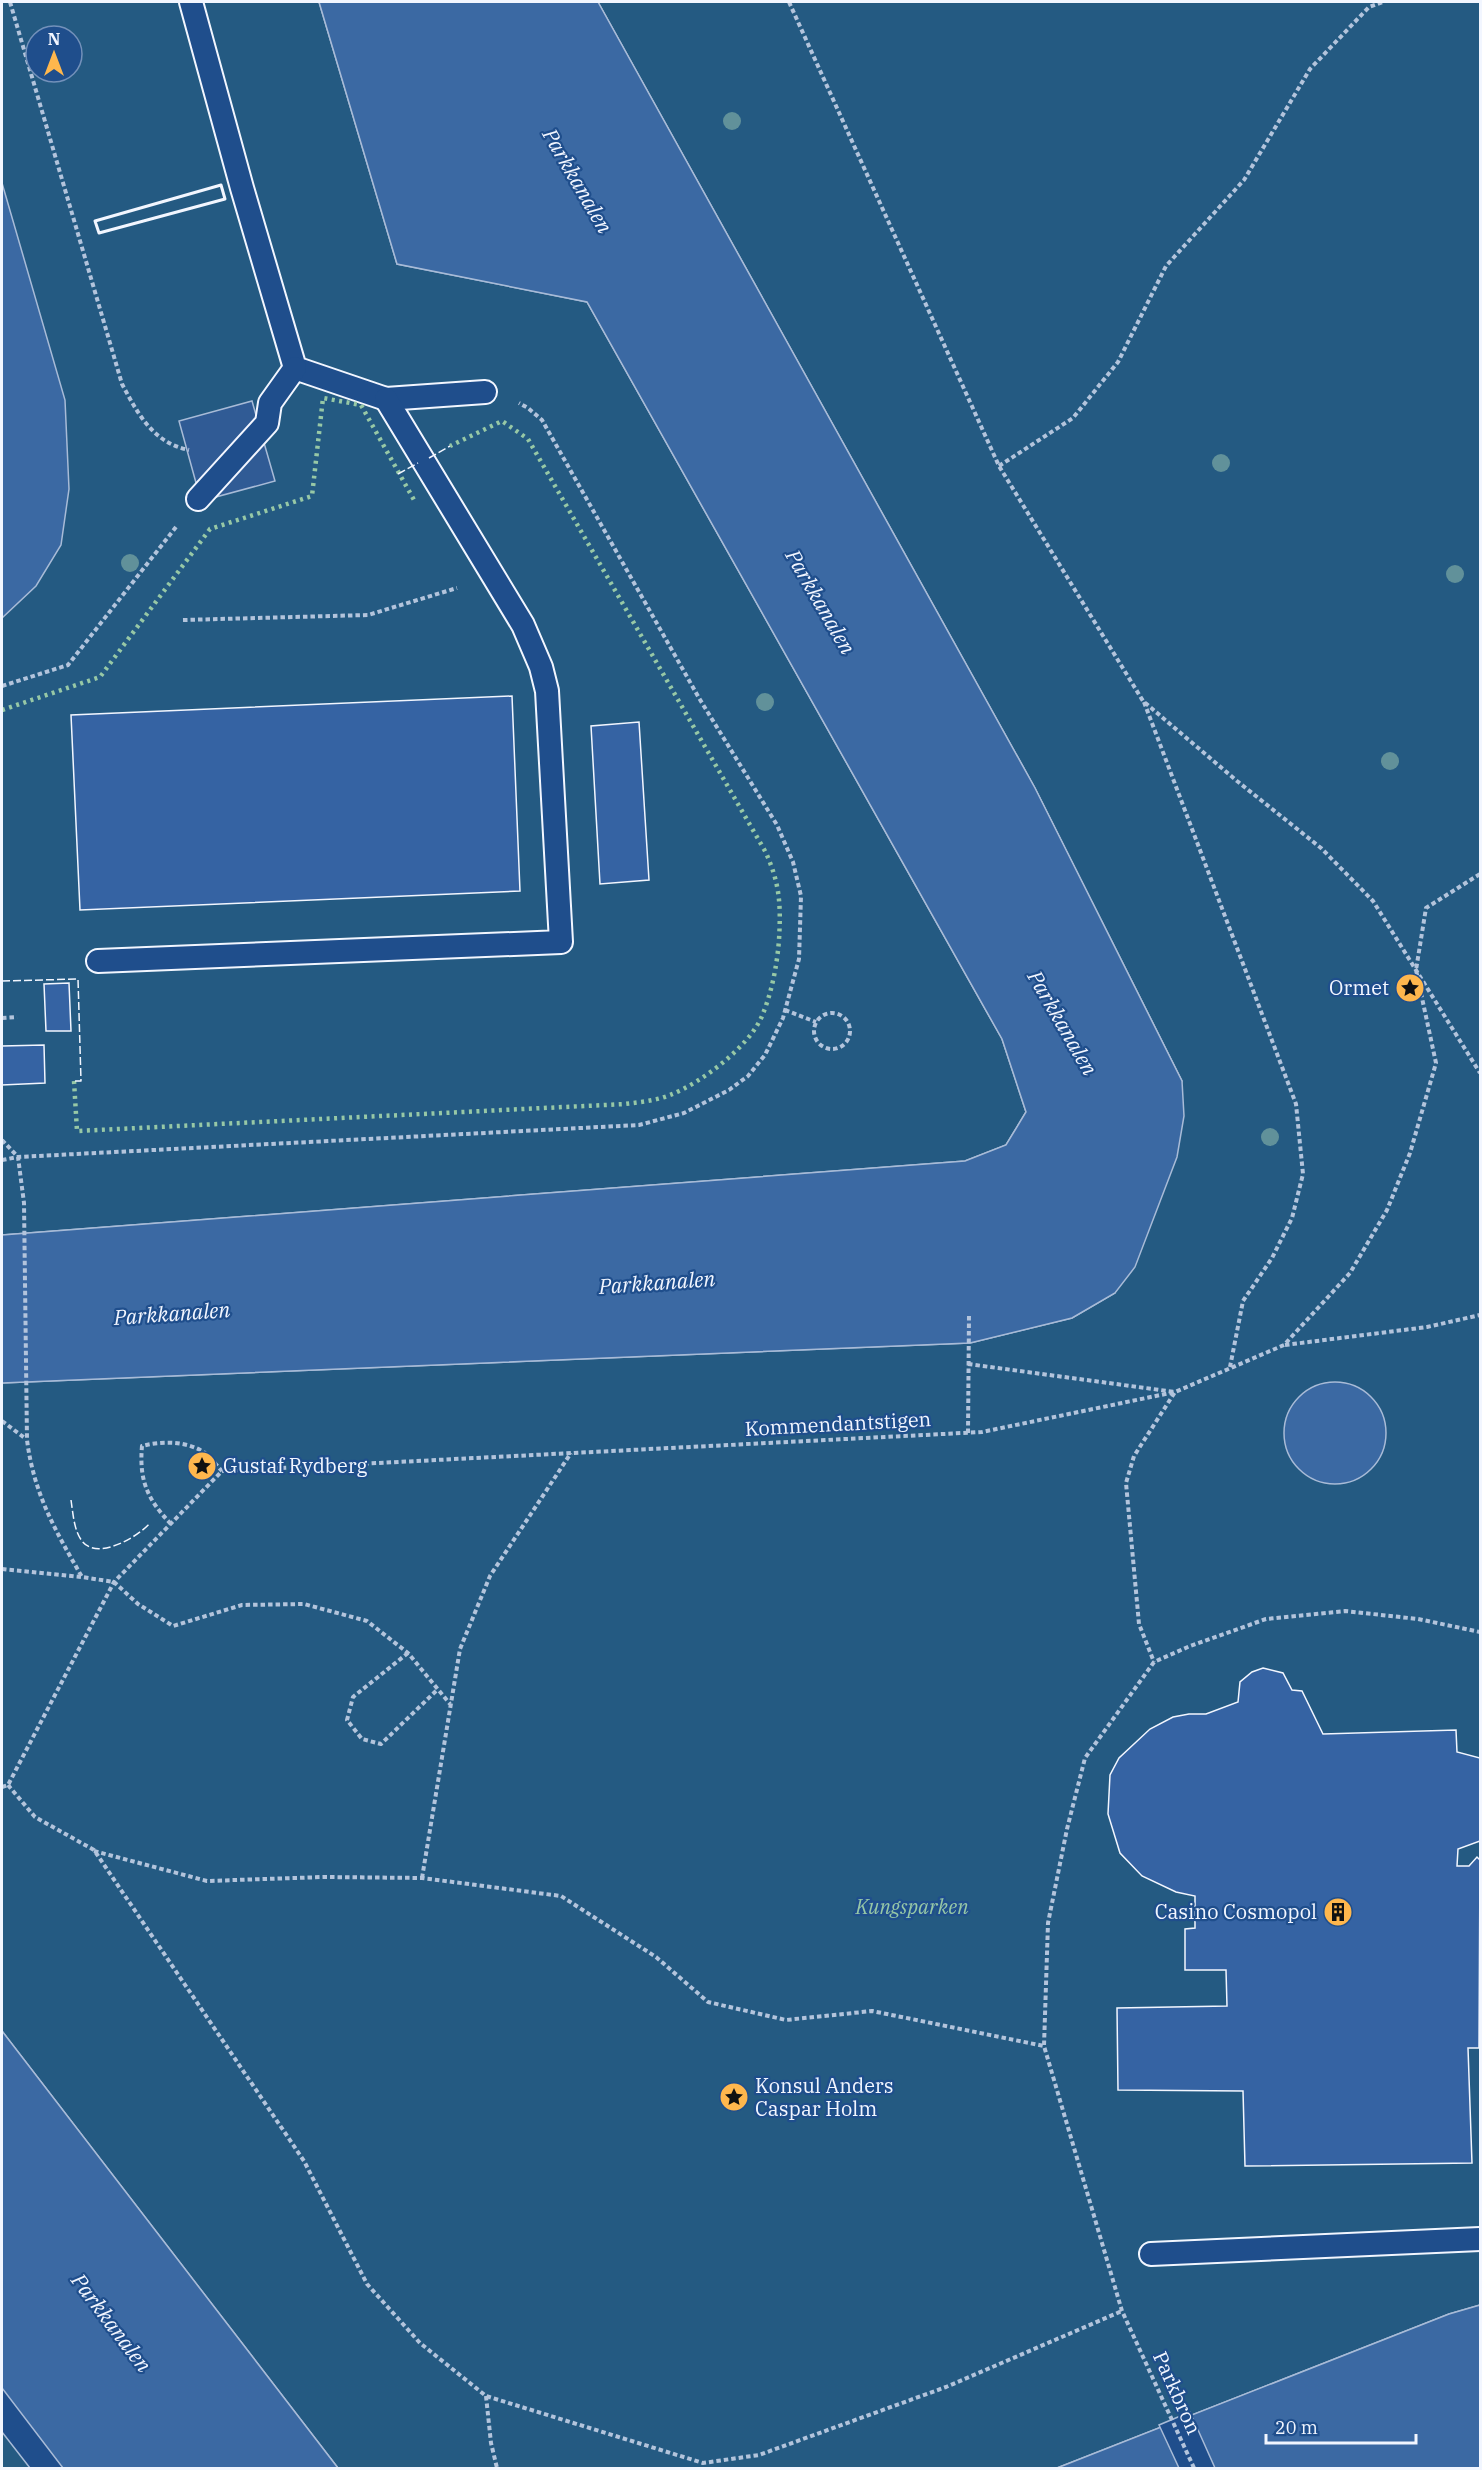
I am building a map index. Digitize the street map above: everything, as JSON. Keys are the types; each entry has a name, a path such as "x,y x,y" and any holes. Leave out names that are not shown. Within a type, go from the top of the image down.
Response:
{"lane":[{"path":"191,2 242,188 296,368"},
{"path":"296,368 386,399 484,392"},
{"path":"198,500 267,423 270,403 296,368"},
{"path":"98,961 561,942 548,692 541,667 523,625 386,399"},
{"path":"1151,2254 1480,2239"}],"path":[{"path":"11,2 122,384 141,420 160,438 194,451"},
{"path":"789,2 999,466 1143,701 1296,1104 1303,1174 1292,1218 1272,1258 1243,1301 1230,1368"},
{"path":"999,466 1073,418 1118,362 1166,266 1244,180 1310,69 1370,7 1383,2"},
{"path":"2,1160 18,1157 639,1125 684,1113 729,1090 748,1076 765,1055 785,1010 799,959 801,896 793,862 781,833 699,698 542,420 520,403 484,392"},
{"path":"2,686 68,665 198,500"},
{"path":"183,620 368,615 494,577"},
{"path":"1143,701 1237,781 1321,848 1373,901 1480,1073"},
{"name":"Kommendantstigen","path":"222,1471 982,1432 1175,1392 1284,1345 1350,1273 1386,1210 1410,1153 1436,1063 1416,970 1426,908 1480,874"},
{"path":"785,1010 816,1022"},
{"path":"824,1015 840,1015 850,1027 848,1039 839,1047 821,1045 815,1035 816,1022 824,1015"},
{"path":"2,1017 16,1017"},
{"path":"2,1140 18,1157 24,1203 27,1440 30,1464 50,1521 82,1577"},
{"path":"1284,1345 1427,1327 1480,1315"},
{"path":"968,1433 969,1316"},
{"path":"968,1364 1175,1392 1134,1455 1126,1483 1139,1624 1154,1662 1190,1646 1266,1619 1345,1611 1418,1619 1480,1632"},
{"path":"2,1421 27,1440"},
{"path":"2,1787 8,1785 114,1582 171,1524 222,1471 203,1451 182,1444 156,1442 142,1446 140,1463 146,1489 154,1506 171,1524"},
{"path":"422,1878 460,1649 490,1576 571,1452"},
{"path":"2,1569 114,1582 138,1604 173,1626 242,1605 304,1604 367,1621 408,1653 450,1704"},
{"path":"408,1653 353,1697 347,1720 362,1739 381,1744 437,1690"},
{"name":"Parkbron","path":"1154,1662 1085,1758 1067,1829 1048,1923 1044,2046 1122,2311 1194,2469"},
{"path":"8,1785 35,1817 94,1851 207,1881 323,1877 422,1878 561,1896 656,1957 708,2002 786,2020 872,2011 1044,2046"},
{"path":"94,1851 303,2161 367,2284 420,2343 486,2396 703,2463 759,2455 946,2387 1122,2311"},
{"path":"486,2396 491,2442 497,2469"},
{"path":"699,2469 703,2463"}],"green space":[{"path":"2,2 319,2 397,264 587,302 1002,1039 1026,1112 1006,1145 965,1161 2,1235"},
{"name":"Kungsparken","path":"598,2 1480,2 1480,2305 1449,2314 1057,2468 338,2468 2,2031 2,1383 970,1343 1072,1318 1115,1293 1182,1081 1035,788"},
{"path":"2,2432 30,2468 2,2468"}],"shaded area":[{"path":"252,401 275,481 201,501 179,421"}],"water":[{"name":"Parkkanalen","path":"319,2 598,2 1035,788 1182,1081 1184,1116 1177,1157 1135,1267 1115,1293 1072,1318 970,1343 2,1383 2,1235 965,1161 1006,1145 1026,1112 1002,1039 587,302 397,264"},
{"path":"2,183 65,400 69,489 61,545 36,586 2,618"},
{"path":"1335,1382 1354,1386 1371,1397 1382,1414 1386,1433 1382,1452 1371,1469 1354,1480 1335,1484 1316,1480 1299,1469 1288,1452 1284,1433 1288,1414 1299,1397 1316,1386"},
{"name":"Parkkanalen","path":"2,2031 338,2468 63,2468 2,2388"},
{"path":"1480,2305 1480,2468 1057,2468 1449,2314"}],"pier":[{"path":"1190,2412 1215,2468 1179,2468 1159,2425"}],"building":[{"path":"512,696 520,891 80,910 71,715"},
{"path":"639,722 649,880 600,884 591,726"},
{"path":"69,983 71,1031 46,1031 44,984"},
{"path":"44,1045 45,1083 2,1085 2,1046"},
{"name":"Casino Cosmopol","path":"1263,1668 1283,1673 1292,1690 1302,1691 1323,1734 1456,1730 1457,1752 1480,1758 1480,1841 1458,1849 1457,1866 1469,1866 1477,1857 1480,1860 1479,2048 1468,2048 1472,2163 1245,2166 1243,2091 1118,2090 1117,2008 1227,2006 1226,1970 1185,1970 1185,1929 1195,1928 1195,1896 1176,1892 1142,1876 1120,1853 1108,1814 1110,1775 1119,1758 1150,1729 1173,1717 1206,1714 1238,1702 1240,1682 1252,1672"}],"hedge":[{"path":"2,710 100,677 210,529 312,496 323,398 361,405 414,500"},
{"path":"74,1081 77,1131 625,1104 664,1097 696,1082 723,1063 756,1028 766,1007 771,988 779,940 778,894 774,873 765,851 528,439 502,421 450,446"}],"fence":[{"path":"429,458 450,446"},
{"path":"398,474 418,463"},
{"path":"2,981 78,979 81,1081 74,1081"},
{"path":"71,1500 77,1532 89,1547 97,1549 117,1545 136,1535 150,1523"}],"wall":[{"path":"221,185 225,199 99,233 95,221 221,185"}],"place":[{"name":"Ormet","path":"1410,988"},
{"name":"Gustaf Rydberg","path":"202,1466"},
{"name":"Casino Cosmopol","path":"1338,1912"},
{"name":"Konsul Anders Caspar Holm","path":"734,2097"}]}
